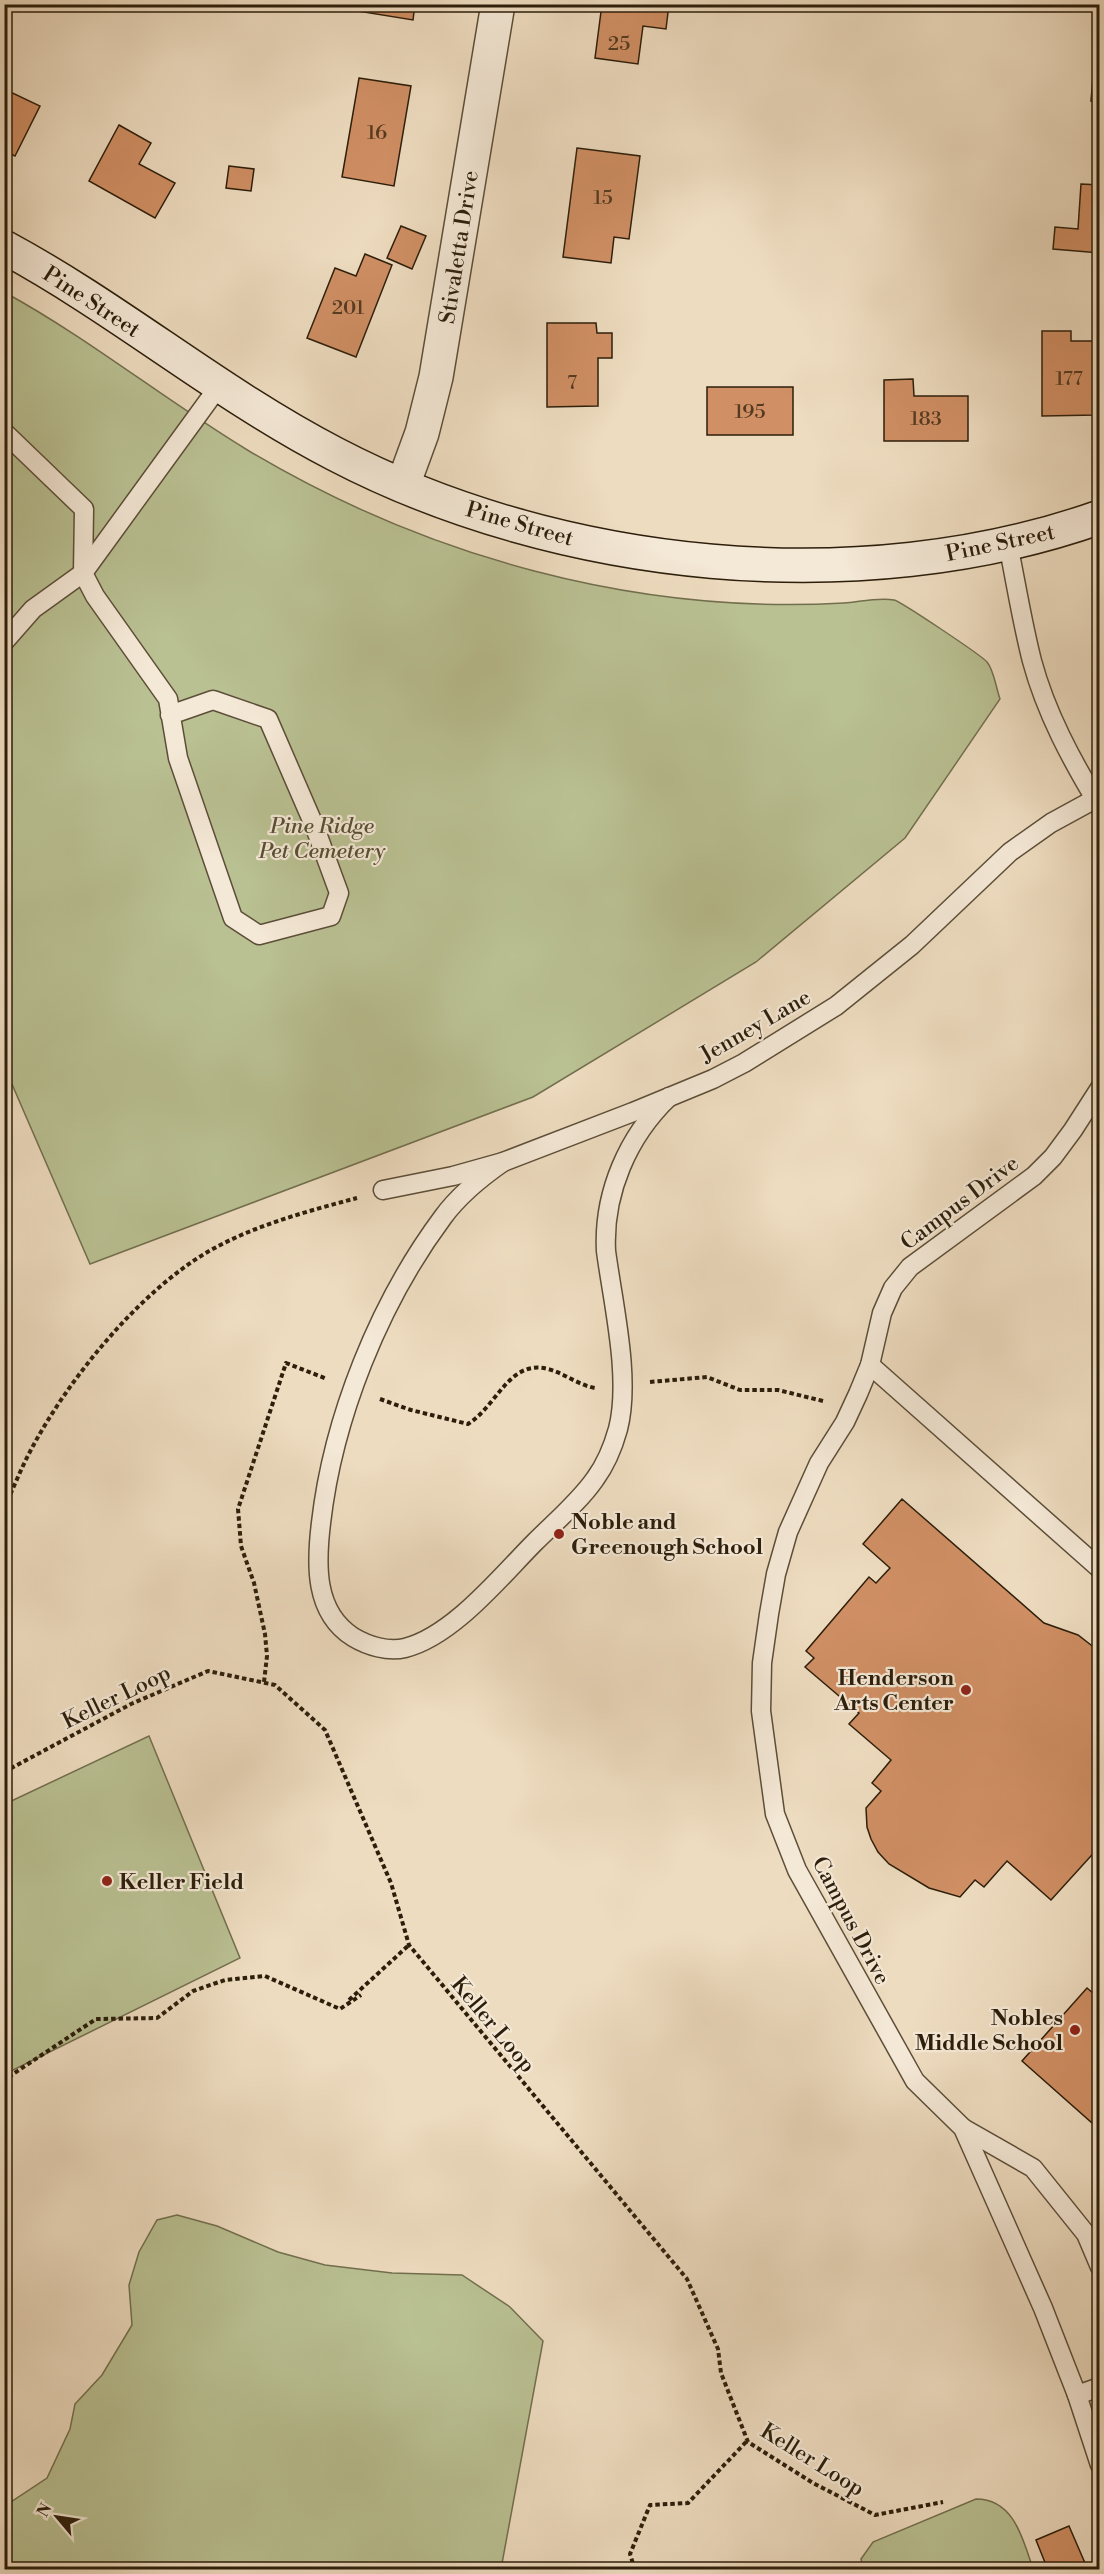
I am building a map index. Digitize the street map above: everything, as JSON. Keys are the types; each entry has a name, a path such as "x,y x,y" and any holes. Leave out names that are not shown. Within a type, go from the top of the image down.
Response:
{"street":[{"name":"Stivaletta Drive","path":"402,485 414,457 430,405 498,4"},
{"name":"Pine Street","path":"4,247 68,284 219,386 337,455 402,485 531,529 590,543 670,557 747,563 818,564 923,557 1008,544 1100,517"}],"lane":[{"path":"4,642 33,609 83,573 219,386"},
{"path":"4,432 84,509 83,573 95,596 168,699 170,715 178,758 233,918 258,935 332,916 339,893 314,825 268,719 213,700 170,715"},
{"path":"1008,544 1032,662 1063,741 1097,803"},
{"name":"Jenney Lane","path":"383,1190 453,1176 503,1162 713,1079 744,1063 836,1006 912,945 1023,841 1097,803"},
{"name":"Campus Drive","path":"1100,1088 1073,1130 1034,1176 910,1267 893,1288 882,1312 870,1365 845,1422 819,1463 789,1532 776,1574 762,1663 761,1711 775,1814 797,1870 915,2081 963,2128 1043,2308 1077,2395 1100,2465"},
{"path":"503,1162 461,1195 427,1240 393,1299 368,1352 346,1407 335,1444 322,1513 317,1563 319,1582 331,1614 342,1628 364,1643 379,1648 405,1648 435,1635 451,1623 581,1496 604,1464 613,1446 622,1408 621,1362 605,1236 611,1199 629,1147 640,1128 669,1097"},
{"path":"870,1365 1100,1569"},
{"path":"963,2128 1033,2168 1086,2234 1100,2267"},
{"path":"1077,2395 1100,2387"}],"path":[{"path":"4,1508 33,1446 95,1355 145,1301 182,1269 227,1243 281,1219 383,1190"},
{"path":"264,1683 267,1656 265,1634 254,1582 241,1545 238,1509 286,1363 336,1382"},
{"path":"380,1398 411,1410 468,1424 481,1415 518,1371 533,1366 551,1370 583,1386 602,1389"},
{"path":"646,1383 707,1377 740,1390 778,1390 823,1401"},
{"name":"Keller Loop","path":"4,1772 131,1704 208,1671 275,1684 325,1730 391,1883 409,1945 687,2279 718,2349 721,2373 748,2442 813,2484 875,2515 942,2502"},
{"path":"340,2009 409,1945"},
{"path":"4,2082 96,2019 157,2018 193,1991 225,1980 265,1976 340,2009"},
{"path":"340,2009 361,1995"},
{"path":"635,2570 630,2554 650,2505 688,2503 748,2442"}],"green space":[{"name":"Pine Ridge Pet Cemetery","path":"4,292 67,330 249,451 317,488 388,521 461,549 535,571 611,588 688,599 766,604 894,600 987,662 1000,699 905,838 756,962 533,1097 90,1264 5,1068"},
{"name":"Keller Field","path":"149,1736 240,1958 5,2074 5,1804"},
{"path":"177,2215 217,2226 278,2252 325,2265 392,2273 462,2275 510,2307 543,2341 501,2569 5,2569 5,2506 47,2478 70,2429 75,2404 102,2375 132,2325 129,2285 139,2252 157,2220"},
{"path":"976,2499 989,2501 1008,2513 1021,2534 1033,2569 863,2569 861,2559 873,2542"}],"building":[{"path":"352,4 415,4 413,20 351,10"},
{"path":"602,4 669,4 666,29 643,26 638,64 595,58"},
{"path":"1020,4 1049,4 1049,10 1019,9"},
{"path":"1097,30 1100,30 1100,102 1091,101"},
{"path":"359,78 411,86 394,186 342,177"},
{"path":"4,89 40,106 15,156 4,151"},
{"path":"119,125 151,143 139,164 175,183 155,218 89,181"},
{"path":"577,148 640,156 629,239 614,237 611,263 563,257"},
{"path":"229,166 254,169 251,191 226,188"},
{"path":"1081,184 1100,185 1100,253 1053,249 1055,227 1078,229"},
{"path":"401,226 426,236 412,269 387,258"},
{"path":"365,254 392,265 356,357 307,338 335,268 356,276"},
{"path":"547,323 596,323 597,333 612,333 612,358 598,358 598,406 547,407"},
{"path":"1042,331 1071,331 1071,341 1097,341 1097,415 1042,416"},
{"path":"913,379 914,396 968,396 968,441 884,441 884,380"},
{"path":"707,387 793,387 793,435 707,435"},
{"name":"Henderson Arts Center","path":"902,1499 1044,1623 1078,1635 1100,1652 1100,1846 1051,1900 1007,1861 984,1887 975,1880 960,1897 929,1888 889,1864 878,1852 871,1839 867,1827 866,1808 881,1791 872,1783 891,1760 849,1724 859,1713 805,1667 814,1658 806,1651 869,1577 876,1583 890,1568 863,1544"},
{"name":"Nobles Middle School","path":"1087,1988 1100,1999 1100,2130 1022,2061"},
{"path":"1069,2526 1088,2570 1048,2570 1036,2540"}],"place":[{"name":"Noble and Greenough School","path":"559,1534"},
{"name":"Henderson Arts Center","path":"966,1690"},
{"name":"Keller Field","path":"107,1881"},
{"name":"Nobles Middle School","path":"1075,2030"}]}
